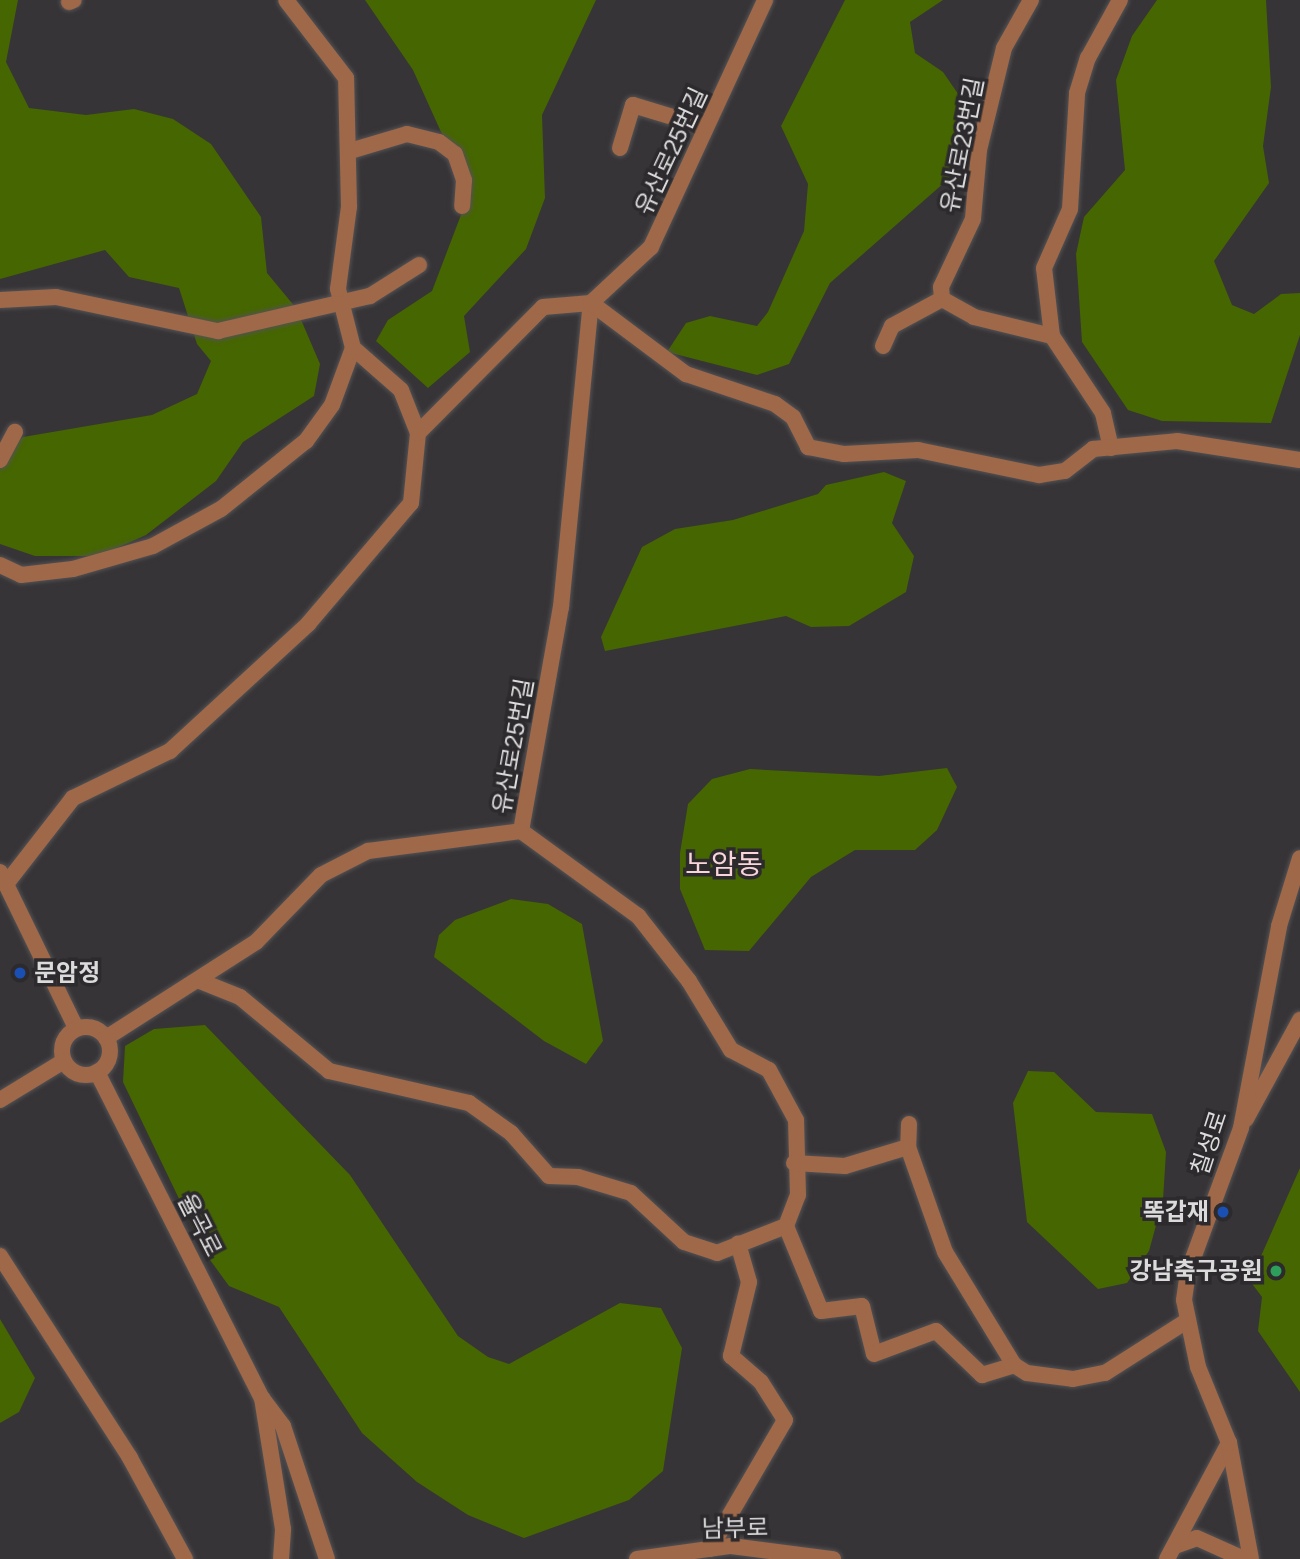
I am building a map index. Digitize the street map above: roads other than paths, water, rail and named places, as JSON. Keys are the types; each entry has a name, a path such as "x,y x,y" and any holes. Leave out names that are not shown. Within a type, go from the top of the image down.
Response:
{"street":[{"path":"76,1028 3,878 73,798 170,751 308,624 411,503 418,433 401,390 353,348 341,301 350,151 346,78 286,0"},
{"name":"유산로25번길","path":"765,0 739,67 702,126 651,247 591,303 561,607 521,831 638,916 689,981 731,1051 769,1070 796,1120 794,1163 798,1195 786,1226"},
{"name":"유산로23번길","path":"942,299 941,287 973,219 979,150 1003,48 1031,0"},
{"path":"1111,447 1103,413 1052,336 1044,268 1070,209 1077,93 1088,58 1120,0"},
{"path":"620,148 633,104 702,126"},
{"path":"350,151 407,134 439,142 455,154 464,180 462,206"},
{"path":"0,300 56,297 218,331 370,296 419,265"},
{"path":"883,346 892,326 942,299 974,317 1052,336"},
{"path":"418,433 543,307 591,303 686,374 775,404 793,417 808,447 844,454 918,450 1039,475 1065,471 1093,449 1177,441 1300,460"},
{"path":"0,565 21,575 74,569 153,545 220,509 306,441 332,405 353,348"},
{"path":"0,460 15,432"},
{"path":"106,1038 200,981 256,942 321,875 368,851 521,831"},
{"name":"칠성로","path":"1251,1559 1229,1443 1185,1322 1188,1272 1241,1128 1279,926 1300,858"},
{"path":"200,981 240,997 329,1071 468,1102 510,1133 549,1176 578,1177 631,1193 684,1242 717,1253 786,1226 821,1311 862,1306 874,1354 936,1331 982,1374 1014,1365 1073,1380 1105,1373 1185,1322"},
{"path":"1241,1128 1300,1020"},
{"path":"92,1027 106,1038 108,1060 97,1072 82,1075 64,1061 62,1046 76,1028 92,1027"},
{"path":"0,1100 64,1061"},
{"name":"율곡로","path":"97,1072 262,1398"},
{"path":"909,1125 908,1147 945,1252 1014,1365"},
{"path":"794,1163 845,1166 908,1147"},
{"path":"710,1549 785,1420 761,1382 731,1356 749,1282 738,1244"},
{"path":"0,1256 130,1458 185,1559"},
{"path":"262,1398 283,1529 281,1559"},
{"path":"262,1398 283,1426 327,1559"},
{"path":"1170,1554 1229,1443"},
{"path":"1170,1554 1197,1538 1244,1559"},
{"name":"남부로","path":"638,1559 710,1549 801,1550 833,1559"}],"place":[{"name":"문암정","path":"20,973"},
{"name":"똑갑재","path":"1223,1212"},
{"name":"강남축구공원","path":"1276,1271"}],"district":[{"name":"노암동","path":"724,865"}]}
